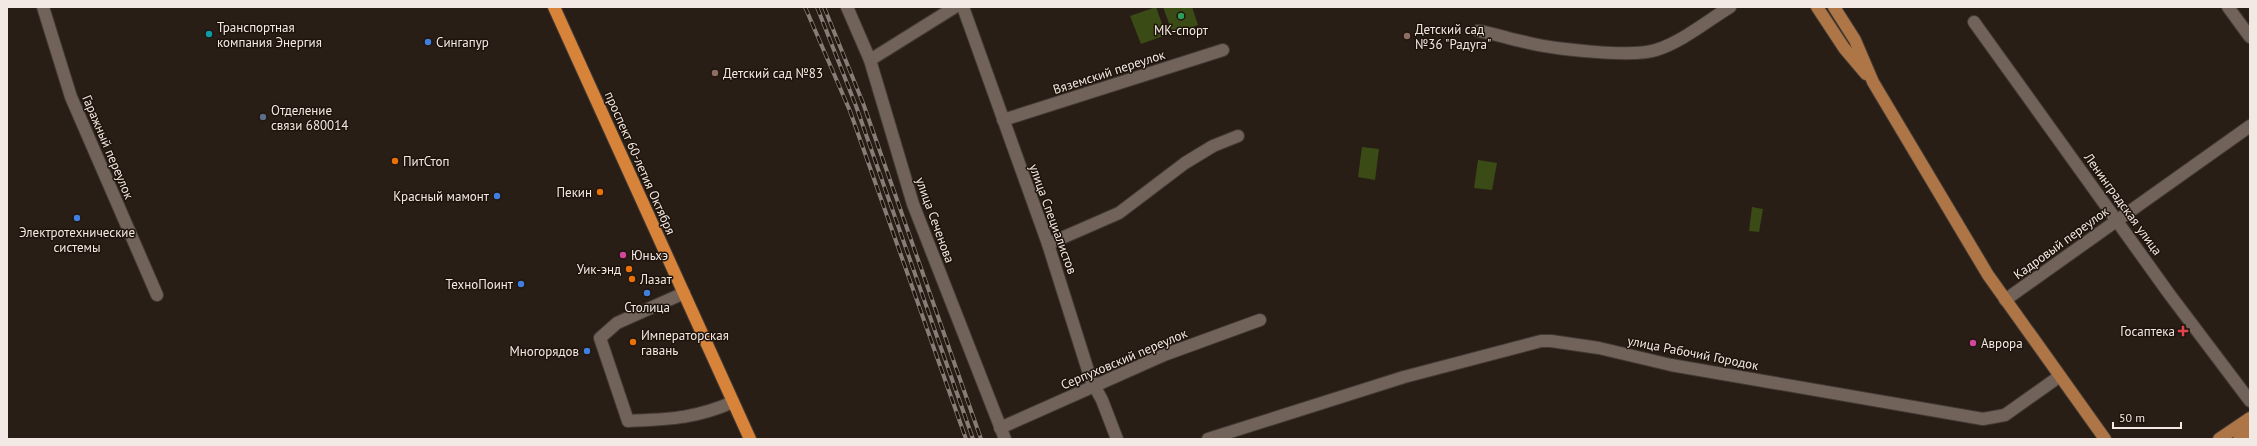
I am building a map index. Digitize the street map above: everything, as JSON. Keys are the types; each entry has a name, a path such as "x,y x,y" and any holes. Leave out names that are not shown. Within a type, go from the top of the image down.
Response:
{"highway":[{"name":"проспект 60-летия Октября","path":"554,7 750,439"}],"main road":[{"path":"1817,7 1844,48 1873,82"},
{"path":"1834,7 1855,40 1873,82 1988,275 2105,439"},
{"path":"2218,439 2250,418"},
{"path":"2239,439 2250,432"}],"street":[{"name":"Гаражный переулок","path":"43,7 71,97 157,295"},
{"name":"улица Сеченова","path":"847,7 870,60 913,204 1002,433"},
{"path":"870,60 955,7"},
{"name":"улица Специалистов","path":"963,7 1048,244 1094,388 1102,400 1118,439"},
{"path":"1478,31 1526,43 1555,47 1609,53 1640,52 1656,50 1667,45 1730,7"},
{"path":"2228,7 2250,37"},
{"name":"Ленинградская улица","path":"1974,22 2118,220 2170,295 2250,402"},
{"name":"Вяземский переулок","path":"1003,120 1223,50"},
{"name":"Кадровый переулок","path":"2005,300 2250,126"},
{"path":"1048,244 1119,213 1184,162 1213,146 1238,136"},
{"path":"684,293 617,323 600,338 628,421 683,418 708,413 733,402"},
{"name":"Серпуховский переулок","path":"1002,433 1164,355 1260,320"},
{"name":"улица Рабочий Городок","path":"1208,439 1315,407 1404,377 1546,341 1599,348 1671,365 1983,419 2005,415 2060,376"}],"green space":[{"path":"1156,7 1166,35 1141,44 1130,16"},
{"name":"МК-спорт","path":"1163,7 1192,7 1198,25 1173,34"},
{"path":"1362,147 1379,149 1375,180 1358,177"},
{"path":"1478,160 1497,163 1492,190 1474,188"},
{"path":"1752,207 1763,209 1759,232 1749,231"}],"railway":[{"path":"805,7 850,111 966,439"},
{"path":"817,7 856,106 973,439"},
{"path":"824,7 863,103 981,439"}],"place":[{"name":"МК-спорт","path":"1181,16"},
{"name":"Транспортная компания Энергия","path":"209,34"},
{"name":"Детский сад №36 \"Радуга\"","path":"1407,36"},
{"name":"Сингапур","path":"428,42"},
{"name":"Детский сад №83","path":"715,73"},
{"name":"Отделение связи 680014","path":"263,117"},
{"name":"ПитСтоп","path":"395,161"},
{"name":"Пекин","path":"600,192"},
{"name":"Красный мамонт","path":"497,196"},
{"name":"Электротехнические системы","path":"77,218"},
{"name":"Юньхэ","path":"623,255"},
{"name":"Уик-энд","path":"629,269"},
{"name":"Лазат","path":"632,279"},
{"name":"ТехноПоинт","path":"521,284"},
{"name":"Столица","path":"647,293"},
{"name":"Госаптека","path":"2183,331"},
{"name":"Императорская гавань","path":"633,342"},
{"name":"Аврора","path":"1973,343"},
{"name":"Многорядов","path":"587,351"}]}
